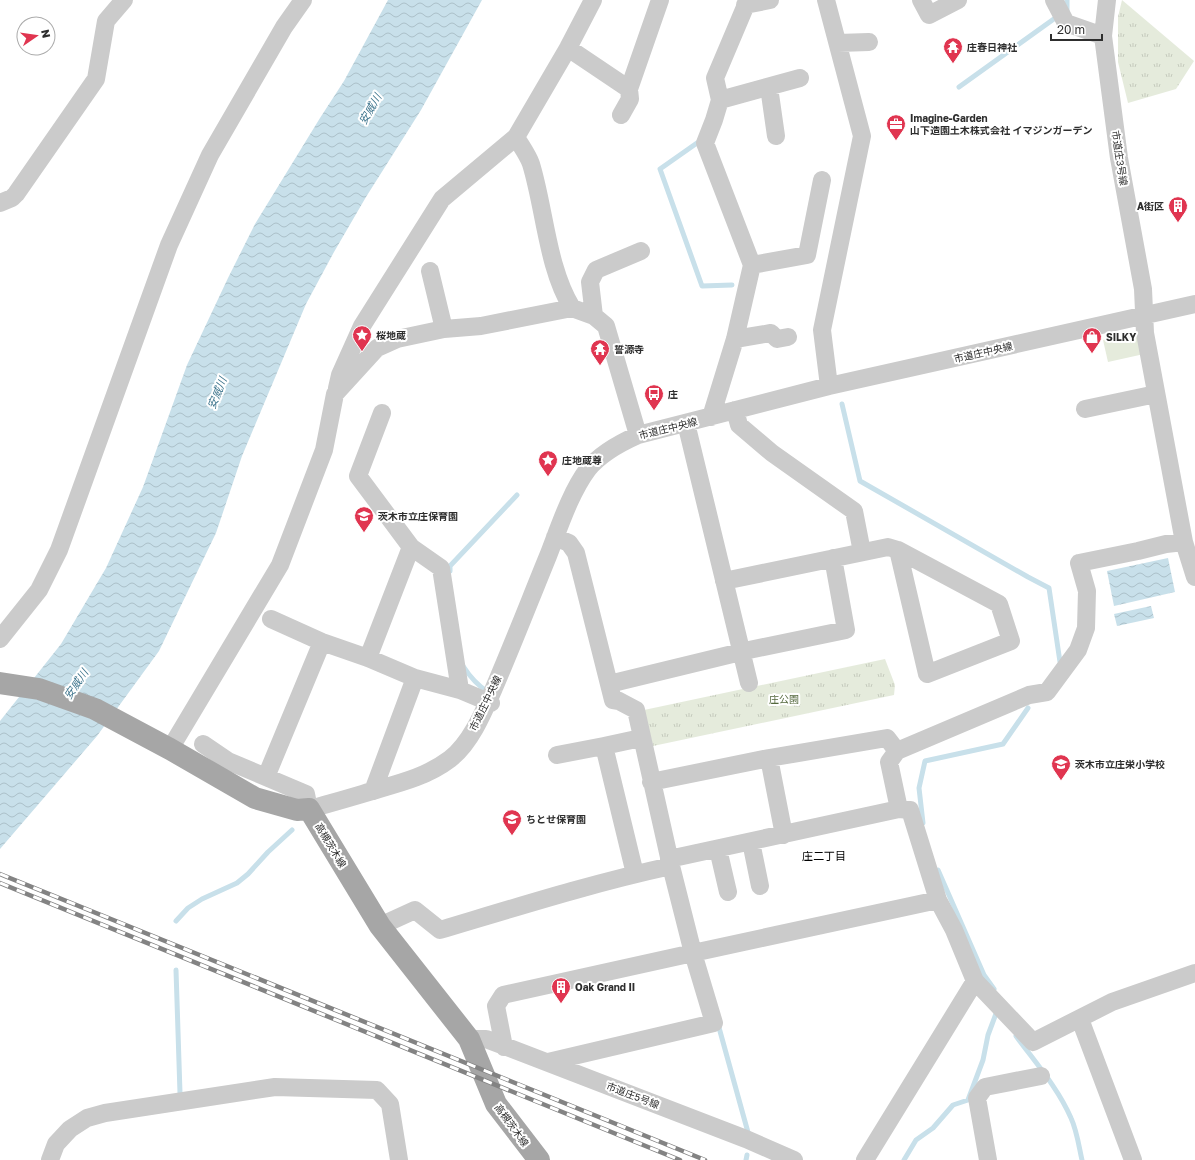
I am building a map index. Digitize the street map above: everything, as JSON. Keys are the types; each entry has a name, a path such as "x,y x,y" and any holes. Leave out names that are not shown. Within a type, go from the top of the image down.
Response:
{"main road":[{"path":"0,683 39,689 95,709 170,749 255,798 297,810 309,809"},
{"name":"高槻茨木線","path":"309,809 380,926 468,1039 496,1104 539,1160"}],"street":[{"path":"0,203 12,198 16,194 96,79 106,21 124,0"},
{"path":"0,639 39,590 59,550 169,245 210,155 284,27 303,0"},
{"path":"170,749 280,566 324,450 340,375 362,326 442,199 516,138 568,48 593,0"},
{"path":"621,115 630,99 629,89 660,0"},
{"path":"711,417 734,339 752,265 705,143 720,100 715,78 746,3 770,0"},
{"path":"826,0 862,136 822,330 829,386"},
{"path":"921,0 929,15 958,0"},
{"name":"市道庄3号線","path":"1107,0 1103,36 1119,158 1143,288 1145,333 1184,542 1195,577"},
{"path":"1055,2 1066,22 1103,36"},
{"path":"838,43 869,42"},
{"path":"568,48 629,89"},
{"path":"720,100 800,78"},
{"path":"769,87 776,136"},
{"path":"516,138 530,163 558,278 565,296 572,308"},
{"path":"752,265 806,255 822,180"},
{"path":"594,316 590,282 596,270 641,251"},
{"path":"430,271 444,329"},
{"name":"市道庄中央線","path":"309,809 405,782 432,772 452,758 478,723 489,703 555,537 577,486 599,458 619,444 638,435 829,386 1195,304"},
{"path":"335,394 377,348 397,339 444,329 480,326 572,308 594,316 606,326 638,435"},
{"path":"734,339 771,333 777,339 788,337"},
{"path":"1085,409 1156,394"},
{"path":"735,410 739,425 772,453 854,512 862,552"},
{"path":"382,413 358,476 411,547 441,568 460,690"},
{"path":"686,423 740,652 749,683"},
{"path":"548,1062 714,1023 693,952 670,862 636,710 619,701 613,700 576,553 569,543 555,537"},
{"path":"899,809 889,762 897,751 1029,695 1047,692 1078,650 1086,628 1087,591 1079,563 1166,544 1184,542"},
{"path":"368,658 411,547"},
{"path":"724,581 888,547 898,550 999,604 1011,640 928,674 898,550"},
{"path":"609,684 740,652 846,630 832,558"},
{"path":"271,619 322,642 368,658 415,678 460,690 489,703"},
{"path":"266,777 322,642"},
{"path":"373,791 415,678"},
{"path":"557,755 642,738"},
{"path":"651,782 769,758 888,738 897,751"},
{"path":"203,744 228,761 306,794 309,809"},
{"path":"604,746 634,874"},
{"path":"769,758 784,835"},
{"path":"380,926 415,910 440,930 718,849 899,809 910,810 938,900 954,930 975,981 1033,1042 1112,1002 1195,972"},
{"path":"751,842 760,886"},
{"path":"718,849 728,892"},
{"path":"504,1047 496,1006 503,996 693,952 938,900"},
{"path":"865,1160 975,981"},
{"path":"1080,1019 1133,1160"},
{"name":"市道庄5号線","path":"468,1039 486,1039 504,1047 548,1062 746,1139 794,1160"},
{"path":"988,1160 977,1098 985,1087 1041,1076"},
{"path":"50,1160 56,1144 70,1129 87,1118 123,1110 275,1087 377,1090 390,1104 399,1160"}],"green space":[{"path":"1122,0 1194,61 1176,89 1128,103 1118,62 1118,17"},
{"path":"1139,332 1144,354 1108,362 1103,340"},
{"name":"庄公園","path":"885,659 895,685 894,695 653,746 644,710"}],"water":[{"name":"安威川","path":"388,0 482,0 421,110 366,197 306,304 242,456 216,533 159,651 97,736 0,849 0,721 61,644 106,568 143,487 187,365 228,278 255,224 344,81"},
{"path":"1168,558 1175,592 1114,606 1107,571"},
{"path":"1151,606 1154,618 1117,626 1114,614"}],"waterway":[{"path":"1067,0 1067,11"},
{"path":"959,87 1058,16"},
{"path":"697,143 660,169 702,286 732,285"},
{"path":"842,404 860,481 1049,588 1060,662"},
{"path":"450,571 450,566 517,495"},
{"path":"463,666 480,687 488,692"},
{"path":"923,823 919,788 925,761 1003,744 1028,708"},
{"path":"176,921 188,908 202,899 237,883 292,830"},
{"path":"938,870 984,975 994,989"},
{"path":"176,970 180,1093"},
{"path":"904,1160 916,1140 933,1128 953,1105 968,1100 983,1060 988,1035 997,1011"},
{"path":"718,1024 749,1136"},
{"path":"1016,1036 1046,1076 1066,1107 1075,1128 1082,1160"},
{"path":"746,1160 747,1155"}],"railway":[{"path":"0,874 705,1160"},
{"path":"0,883 680,1160"}],"place":[{"name":"庄春日神社","path":"953,64"},
{"name":"Imagine-Garden 山下造園土木株式会社 イマジンガーデン","path":"896,141"},
{"name":"A街区","path":"1178,223"},
{"name":"桜地蔵","path":"362,352"},
{"name":"SILKY","path":"1092,354"},
{"name":"誓源寺","path":"600,366"},
{"name":"庄","path":"654,411"},
{"name":"庄地蔵尊","path":"548,477"},
{"name":"茨木市立庄保育園","path":"364,533"},
{"name":"茨木市立庄栄小学校","path":"1061,781"},
{"name":"ちとせ保育園","path":"512,836"},
{"name":"Oak Grand II","path":"561,1004"}],"district":[{"name":"庄二丁目","path":"824,856"}]}
